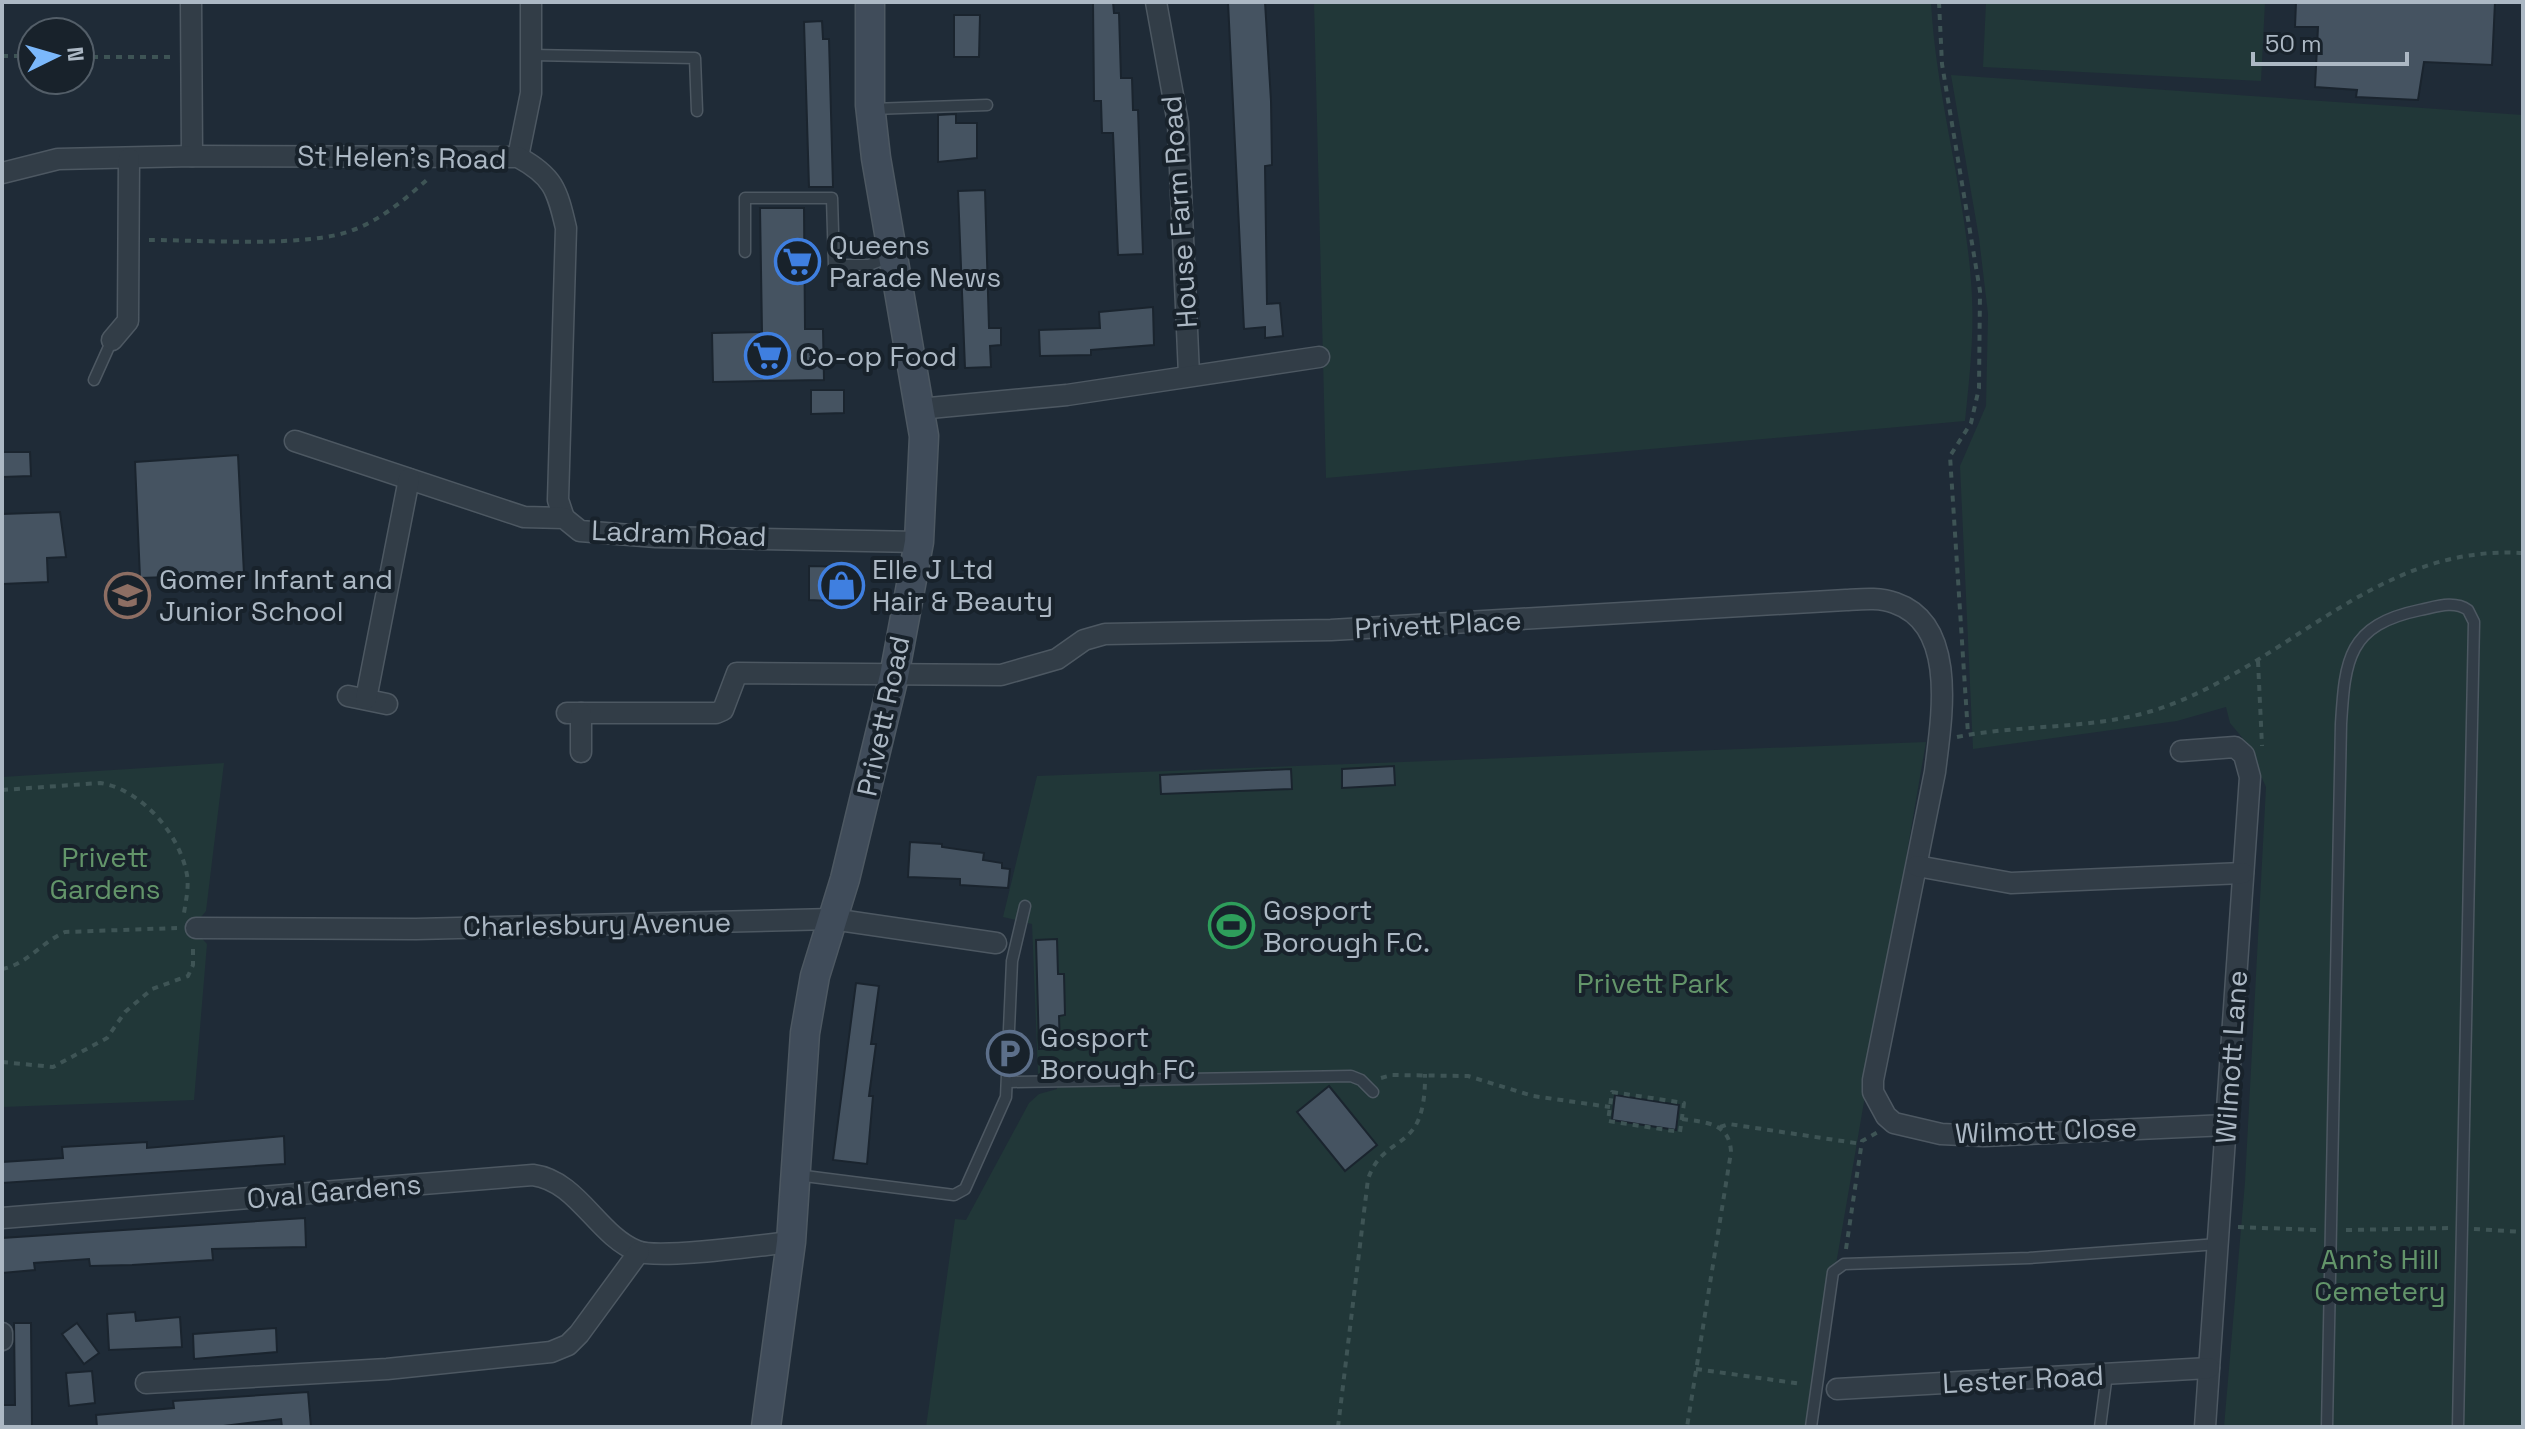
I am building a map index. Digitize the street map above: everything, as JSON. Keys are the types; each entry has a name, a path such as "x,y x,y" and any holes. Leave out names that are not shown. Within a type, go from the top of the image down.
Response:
{"main road":[{"name":"Privett Road","path":"766,1427 791,1242 805,1033 815,976 845,879 894,676 919,542 925,473 919,409 870,109 870,2"}],"street":[{"path":"191,2 192,156"},
{"path":"518,157 531,93 531,2"},
{"name":"House Farm Road","path":"1156,2 1178,123 1189,375"},
{"name":"St Helen's Road","path":"2,173 58,159 192,156 518,157 543,171 557,191 566,228 558,500 564,518"},
{"path":"112,340 128,321 129,158"},
{"path":"919,409 1067,395 1319,357"},
{"name":"Ladram Road","path":"304,449 524,517 564,518 580,531 656,537 919,542"},
{"path":"387,704 357,698 409,479"},
{"name":"Privett Place","path":"581,752 574,713 716,713 723,710 737,673 894,676 1008,674 1057,659 1084,640 1105,634 1331,630 1869,599 1900,604 1927,626 1938,655 1939,740"},
{"path":"1894,1123 1878,1105 1873,1080 1917,866 1939,740"},
{"path":"2181,751 2230,745 2244,755 2249,769"},
{"name":"Wilmott Lane","path":"2205,1427 2249,769"},
{"path":"1917,866 1990,881 2026,883 2243,873"},
{"name":"Charlesbury Avenue","path":"189,928 416,929 832,919 1005,947"},
{"name":"Wilmott Close","path":"1894,1123 1962,1136 2227,1125"},
{"name":"Oval Gardens","path":"2,1218 533,1175 562,1187 639,1252"},
{"path":"146,1383 387,1369 551,1352 568,1345 579,1334 639,1252 657,1255 791,1242"},
{"path":"2,1333 2,1340"},
{"name":"Lester Road","path":"1837,1389 2209,1368"}],"lane":[{"path":"531,55 695,58 697,111"},
{"path":"870,109 987,105"},
{"path":"745,252 745,198 832,198 834,265 869,265 892,256"},
{"path":"94,380 112,340"},
{"path":"2327,1427 2341,724 2347,668 2359,639 2381,620 2450,605 2468,610 2474,622 2458,1427"},
{"path":"796,1175 954,1195 962,1193 970,1182 1004,1104 1009,1082 1005,947 1025,906"},
{"path":"1009,1082 1351,1076 1365,1083 1373,1092"},
{"path":"1811,1427 1833,1272 1844,1264 2029,1258 2219,1235"},
{"path":"2100,1427 2107,1374"},
{"path":"1817,1386 1837,1389"}],"path":[{"path":"1939,2 1942,64 1980,291 1979,388 1971,423 1950,456 1968,734"},
{"path":"96,57 192,58"},
{"path":"130,240 325,238 355,230 408,197 453,157"},
{"path":"1939,740 1968,734 2104,720 2164,708 2258,661 2339,606 2403,572 2481,552 2523,553"},
{"path":"2249,769 2262,745 2258,661"},
{"path":"2,790 100,783 113,785 141,802 169,834 184,863 189,928 194,950 188,976 152,989 125,1012 107,1038 53,1067 2,1062"},
{"path":"2,969 20,965 48,940 65,932 189,928"},
{"path":"1338,1427 1368,1179 1379,1160 1407,1139 1420,1120 1425,1074"},
{"path":"1365,1083 1392,1075 1468,1076 1533,1096 1610,1107"},
{"path":"1612,1092 1684,1103 1682,1119 1680,1132 1608,1121 1612,1092"},
{"path":"1682,1119 1720,1127 1729,1124 1862,1144 1894,1123"},
{"path":"1687,1427 1731,1152 1728,1137 1720,1127"},
{"path":"1844,1264 1862,1144"},
{"path":"2219,1235 2462,1228 2523,1232"},
{"path":"1696,1369 1817,1386"}],"green space":[{"path":"1314,2 1931,2 1938,72 1971,281 1972,334 1965,421 1326,478"},
{"path":"1986,2 2265,2 2261,81 1983,67"},
{"name":"Ann's Hill Cemetery","path":"1951,75 2523,115 2523,1427 2224,1427 2245,1182 2266,787 2245,741 2230,723 2226,707 2177,721 1973,749 1960,466 1986,406 1988,314 1979,238"},
{"name":"Privett Park","path":"1926,742 1808,1427 926,1427 955,1219 966,1220 1029,1103 1039,1094 1057,1089 1057,1074 1038,1074 1032,924 1003,917 1037,776"},
{"name":"Privett Gardens","path":"224,763 206,911 192,928 207,944 194,1100 2,1107 2,777"}],"building":[{"path":"1093,2 1113,2 1114,13 1119,13 1121,78 1132,78 1133,110 1138,110 1143,254 1118,255 1113,133 1102,133 1101,101 1094,101"},
{"path":"1228,2 1265,2 1272,165 1265,166 1267,304 1280,303 1283,336 1265,338 1265,327 1244,329"},
{"path":"2296,2 2495,2 2492,65 2424,62 2418,100 2356,97 2357,90 2315,87 2318,27 2295,27"},
{"path":"954,15 980,15 979,57 954,57"},
{"path":"822,21 823,39 829,39 833,187 809,187 804,22"},
{"path":"956,114 956,123 977,123 977,158 938,162 938,115"},
{"path":"985,190 989,328 1001,328 1001,345 990,346 991,367 965,368 958,191"},
{"path":"760,208 804,208 805,329 823,329 824,380 713,382 712,333 762,332"},
{"path":"1153,307 1154,345 1091,350 1091,355 1040,356 1039,330 1100,328 1099,312"},
{"path":"811,390 844,390 844,413 811,414"},
{"path":"2,452 30,452 31,476 2,477"},
{"path":"238,455 244,574 193,576 193,582 168,583 168,577 140,578 135,462"},
{"path":"60,512 66,557 47,558 48,582 2,584 2,514"},
{"path":"809,566 852,567 851,602 809,600"},
{"path":"1394,766 1395,785 1342,788 1342,769"},
{"path":"1291,769 1292,789 1161,794 1160,775"},
{"path":"910,842 942,844 942,847 984,853 983,860 1002,863 1002,868 1010,869 1008,888 960,885 960,879 908,877"},
{"path":"1057,939 1058,974 1064,974 1065,1015 1059,1016 1060,1048 1039,1049 1036,940"},
{"path":"856,983 879,986 871,1044 876,1044 869,1096 873,1096 867,1164 833,1160"},
{"path":"1329,1086 1377,1145 1345,1171 1297,1112"},
{"path":"1615,1095 1679,1105 1676,1130 1612,1120"},
{"path":"284,1136 285,1164 2,1183 2,1162 63,1158 62,1147 147,1142 147,1148"},
{"path":"305,1218 306,1247 212,1249 213,1260 132,1265 90,1266 89,1259 34,1263 35,1270 2,1273 2,1238"},
{"path":"135,1312 136,1321 180,1317 182,1347 109,1350 107,1314"},
{"path":"14,1323 31,1323 32,1427 2,1427 2,1405 15,1405"},
{"path":"77,1323 99,1353 84,1364 62,1334"},
{"path":"276,1328 277,1352 194,1359 193,1334"},
{"path":"92,1371 95,1403 69,1406 66,1373"},
{"path":"308,1392 311,1427 282,1427 281,1419 215,1427 97,1427 96,1415 174,1408 173,1401"}],"place":[{"name":"Queens Parade News","path":"798,261"},
{"name":"Co-op Food","path":"768,356"},
{"name":"Elle J Ltd Hair & Beauty","path":"841,585"},
{"name":"Gomer Infant and Junior School","path":"128,595"},
{"name":"Gosport Borough F.C.","path":"1232,926"},
{"name":"Gosport Borough FC","path":"1009,1053"}]}
